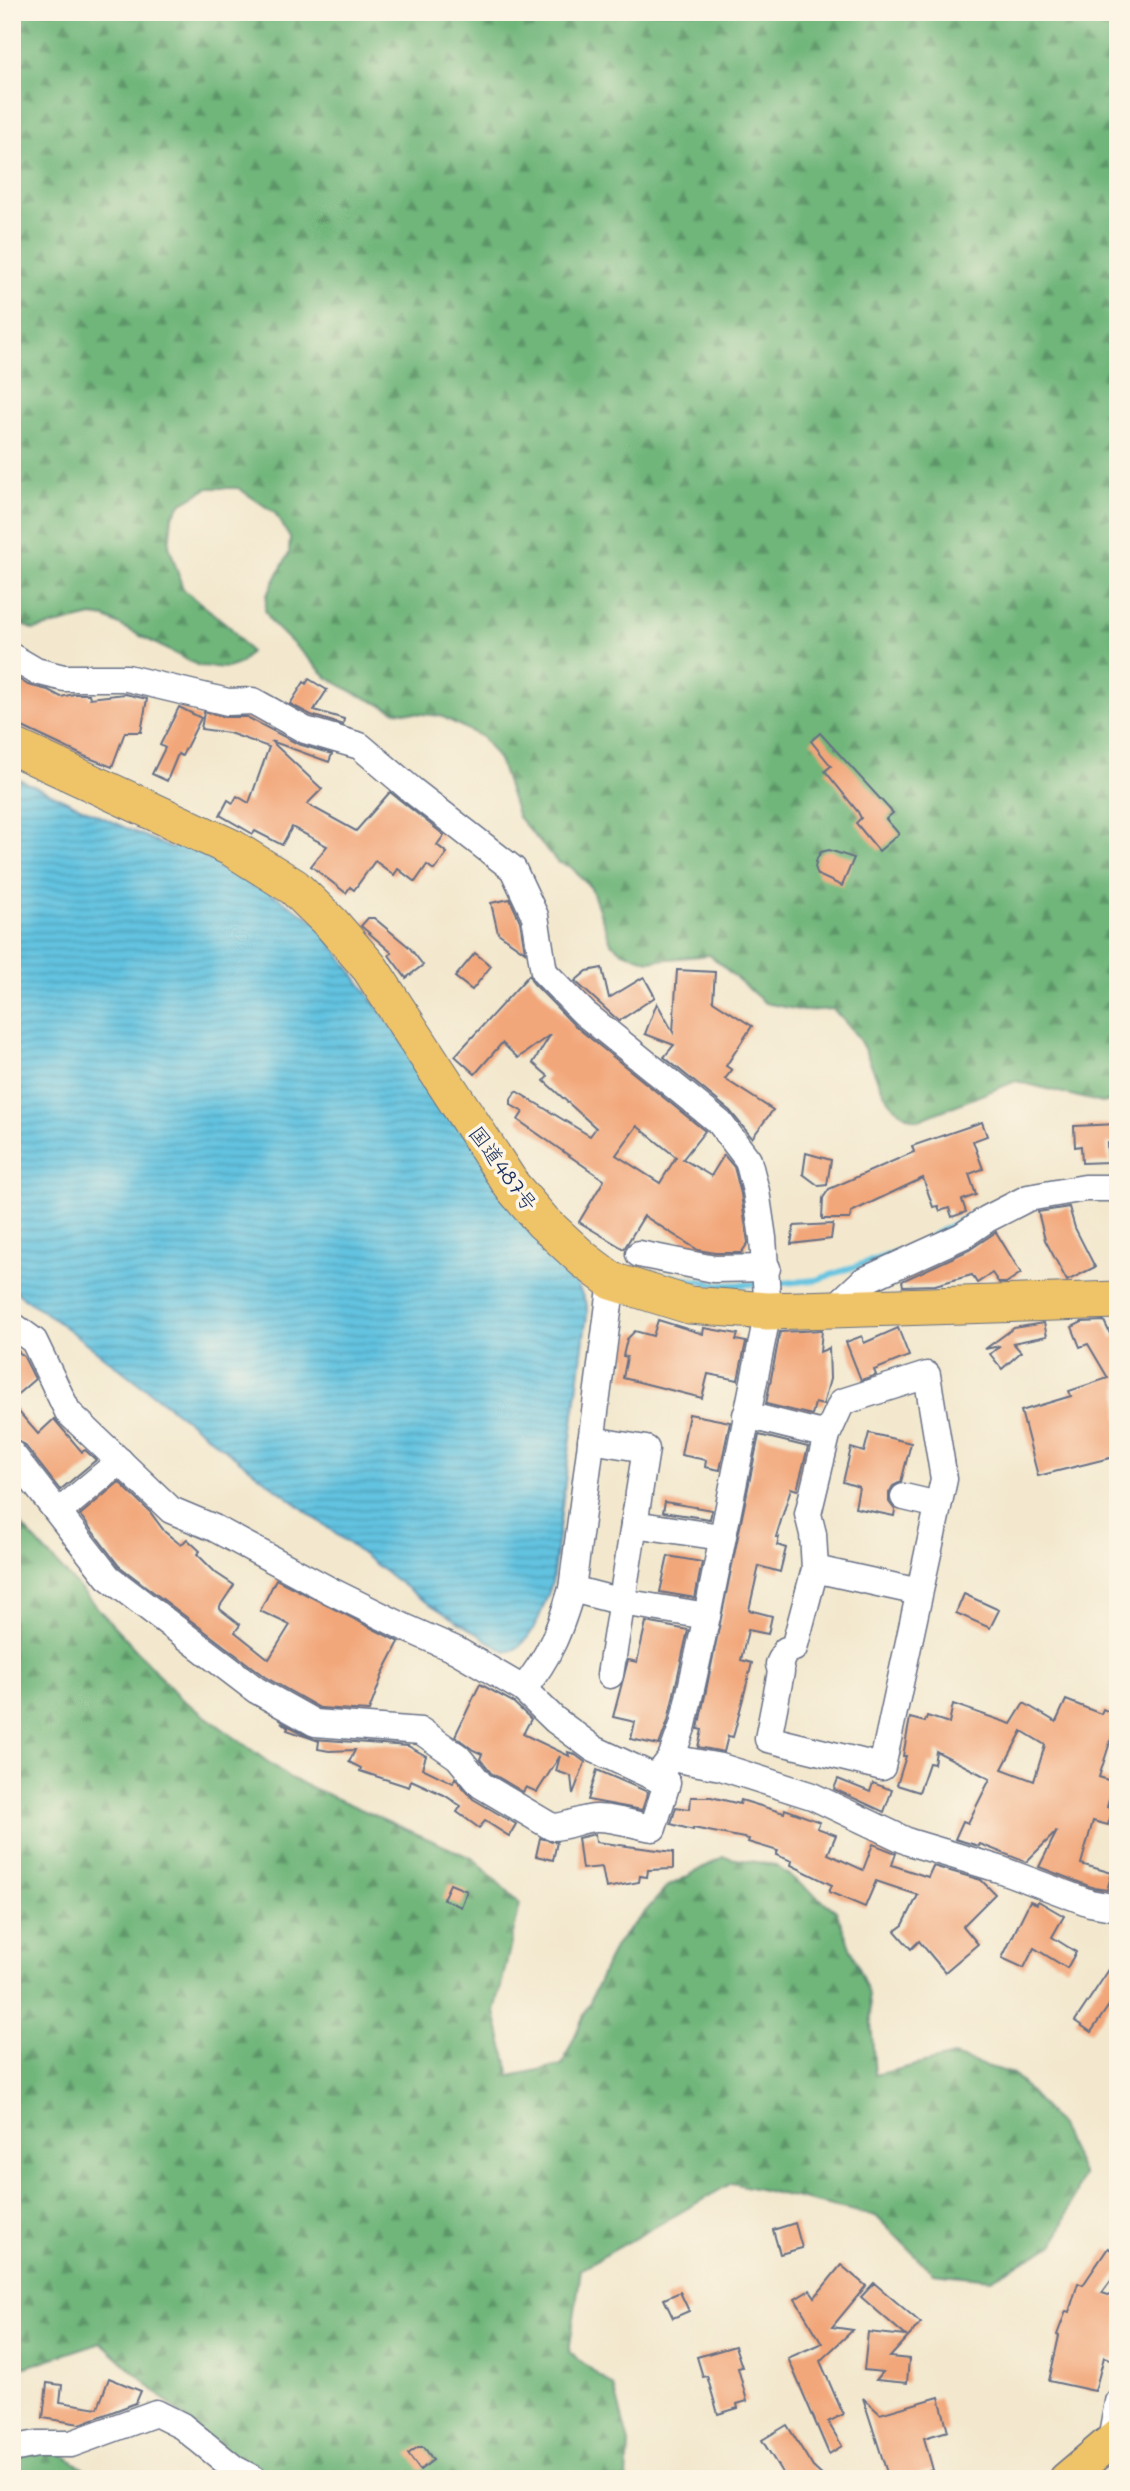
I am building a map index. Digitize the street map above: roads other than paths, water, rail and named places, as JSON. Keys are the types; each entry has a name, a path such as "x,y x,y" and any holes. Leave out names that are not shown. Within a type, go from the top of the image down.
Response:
{"highway":[{"name":"国道487号","path":"12,746 232,848 294,887 370,968 512,1186 543,1222 612,1281 690,1306 768,1311 1118,1300"}],"main road":[{"path":"1066,2479 1114,2438"}],"street":[{"path":"12,657 36,671 64,678 127,678 228,702 253,701 305,730 360,746 413,792 513,869 535,916 544,972 584,1013 720,1123 748,1160 756,1191 767,1268 768,1311 683,1725 663,1768 667,1783 653,1828 596,1818 577,1821 566,1827 552,1827 481,1785 458,1757 421,1731 315,1723 256,1690 108,1577 12,1454"},
{"path":"831,1311 863,1281 962,1236 986,1219 1028,1198 1085,1188 1118,1188"},
{"path":"639,1254 714,1269 767,1268"},
{"path":"523,1689 546,1658 560,1629 572,1589 612,1281"},
{"path":"12,1325 34,1341 68,1412 171,1510 214,1528 331,1591 456,1650 523,1689 555,1720 594,1749 663,1768 721,1767 812,1796 909,1842 999,1869 1090,1903 1118,1908"},
{"path":"927,1375 944,1479 882,1767 768,1739 782,1672 779,1664 786,1650 794,1648 815,1569 813,1534 808,1514 827,1435 842,1402 927,1375"},
{"path":"746,1415 827,1435"},
{"path":"591,1440 646,1449 610,1675"},
{"path":"59,1512 120,1461"},
{"path":"904,1497 938,1505"},
{"path":"634,1524 721,1537"},
{"path":"815,1569 919,1592"},
{"path":"572,1589 622,1602 707,1616"},
{"path":"812,1796 823,1753"},
{"path":"1114,2438 1118,2402"},
{"path":"12,2449 37,2444 71,2444 156,2413 182,2426 235,2469 254,2479"}],"water":[{"path":"12,776 172,849 180,835 316,922 576,1282 587,1305 587,1315 552,1583 536,1624 523,1643 515,1649 506,1652 417,1596 12,1289"}],"waterway":[{"path":"932,1236 969,1216"},
{"path":"773,1284 816,1280 897,1252"},
{"path":"637,1271 723,1285 758,1284"}]}
